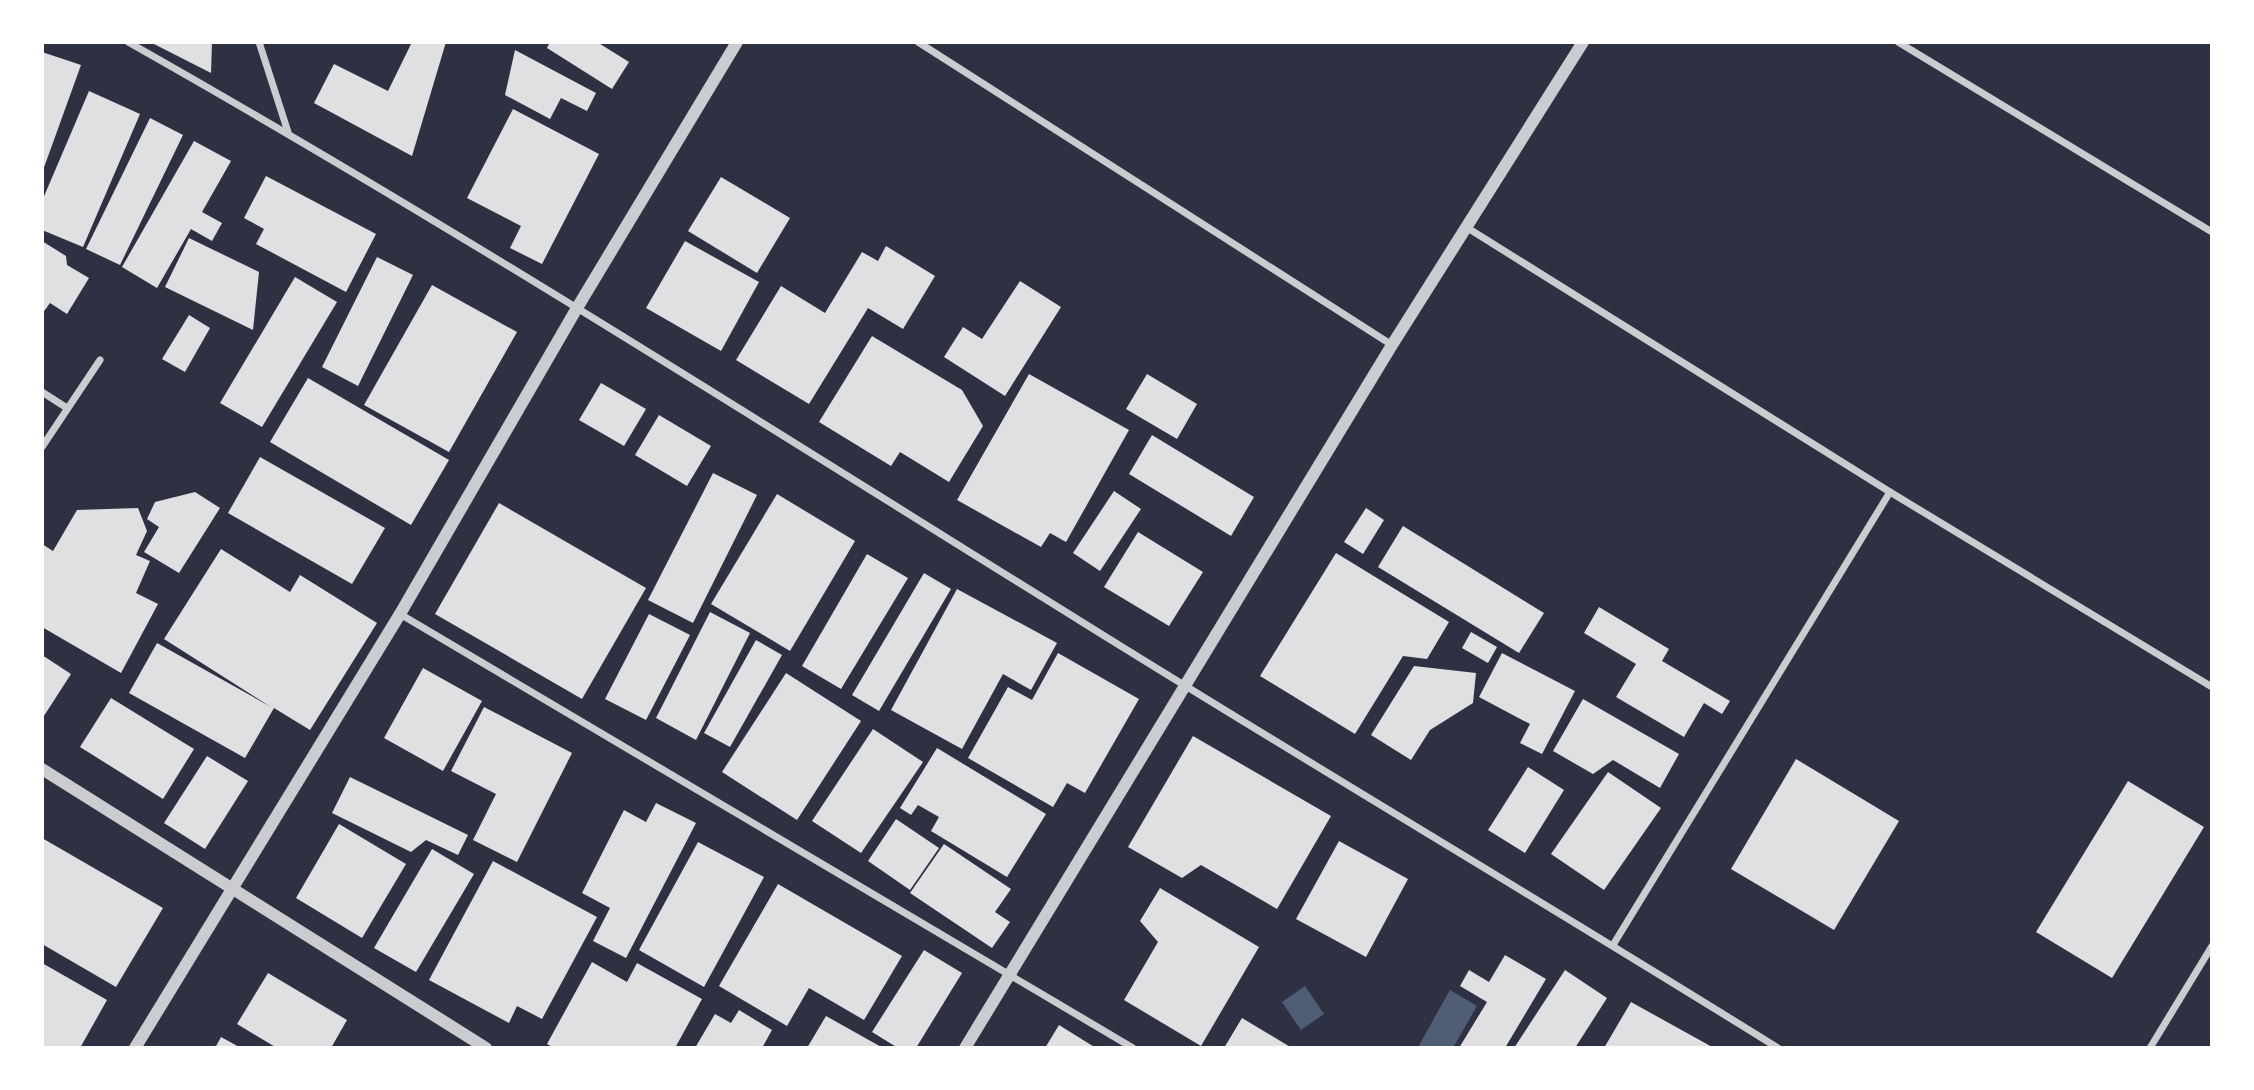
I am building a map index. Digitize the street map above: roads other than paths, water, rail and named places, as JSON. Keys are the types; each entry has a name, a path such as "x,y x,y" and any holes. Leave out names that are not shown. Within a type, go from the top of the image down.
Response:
{"street":[{"path":"128,42 288,132 577,308 1185,687 1613,945 1778,1048"},
{"path":"259,42 288,132"},
{"path":"135,1048 400,614 577,308 737,42"},
{"path":"918,42 1392,345"},
{"path":"965,1048 1392,345 1583,42"},
{"path":"1898,42 2212,232"},
{"path":"1466,227 1890,492 2212,687"},
{"path":"42,447 100,360"},
{"path":"42,392 67,408"},
{"path":"1613,945 1890,492"},
{"path":"400,614 1133,1048"},
{"path":"42,769 486,1048"},
{"path":"2150,1048 2212,946"}],"water":[{"path":"1305,986 1324,1014 1301,1030 1282,1002"},
{"path":"1450,990 1477,1006 1453,1048 1418,1047"}]}
